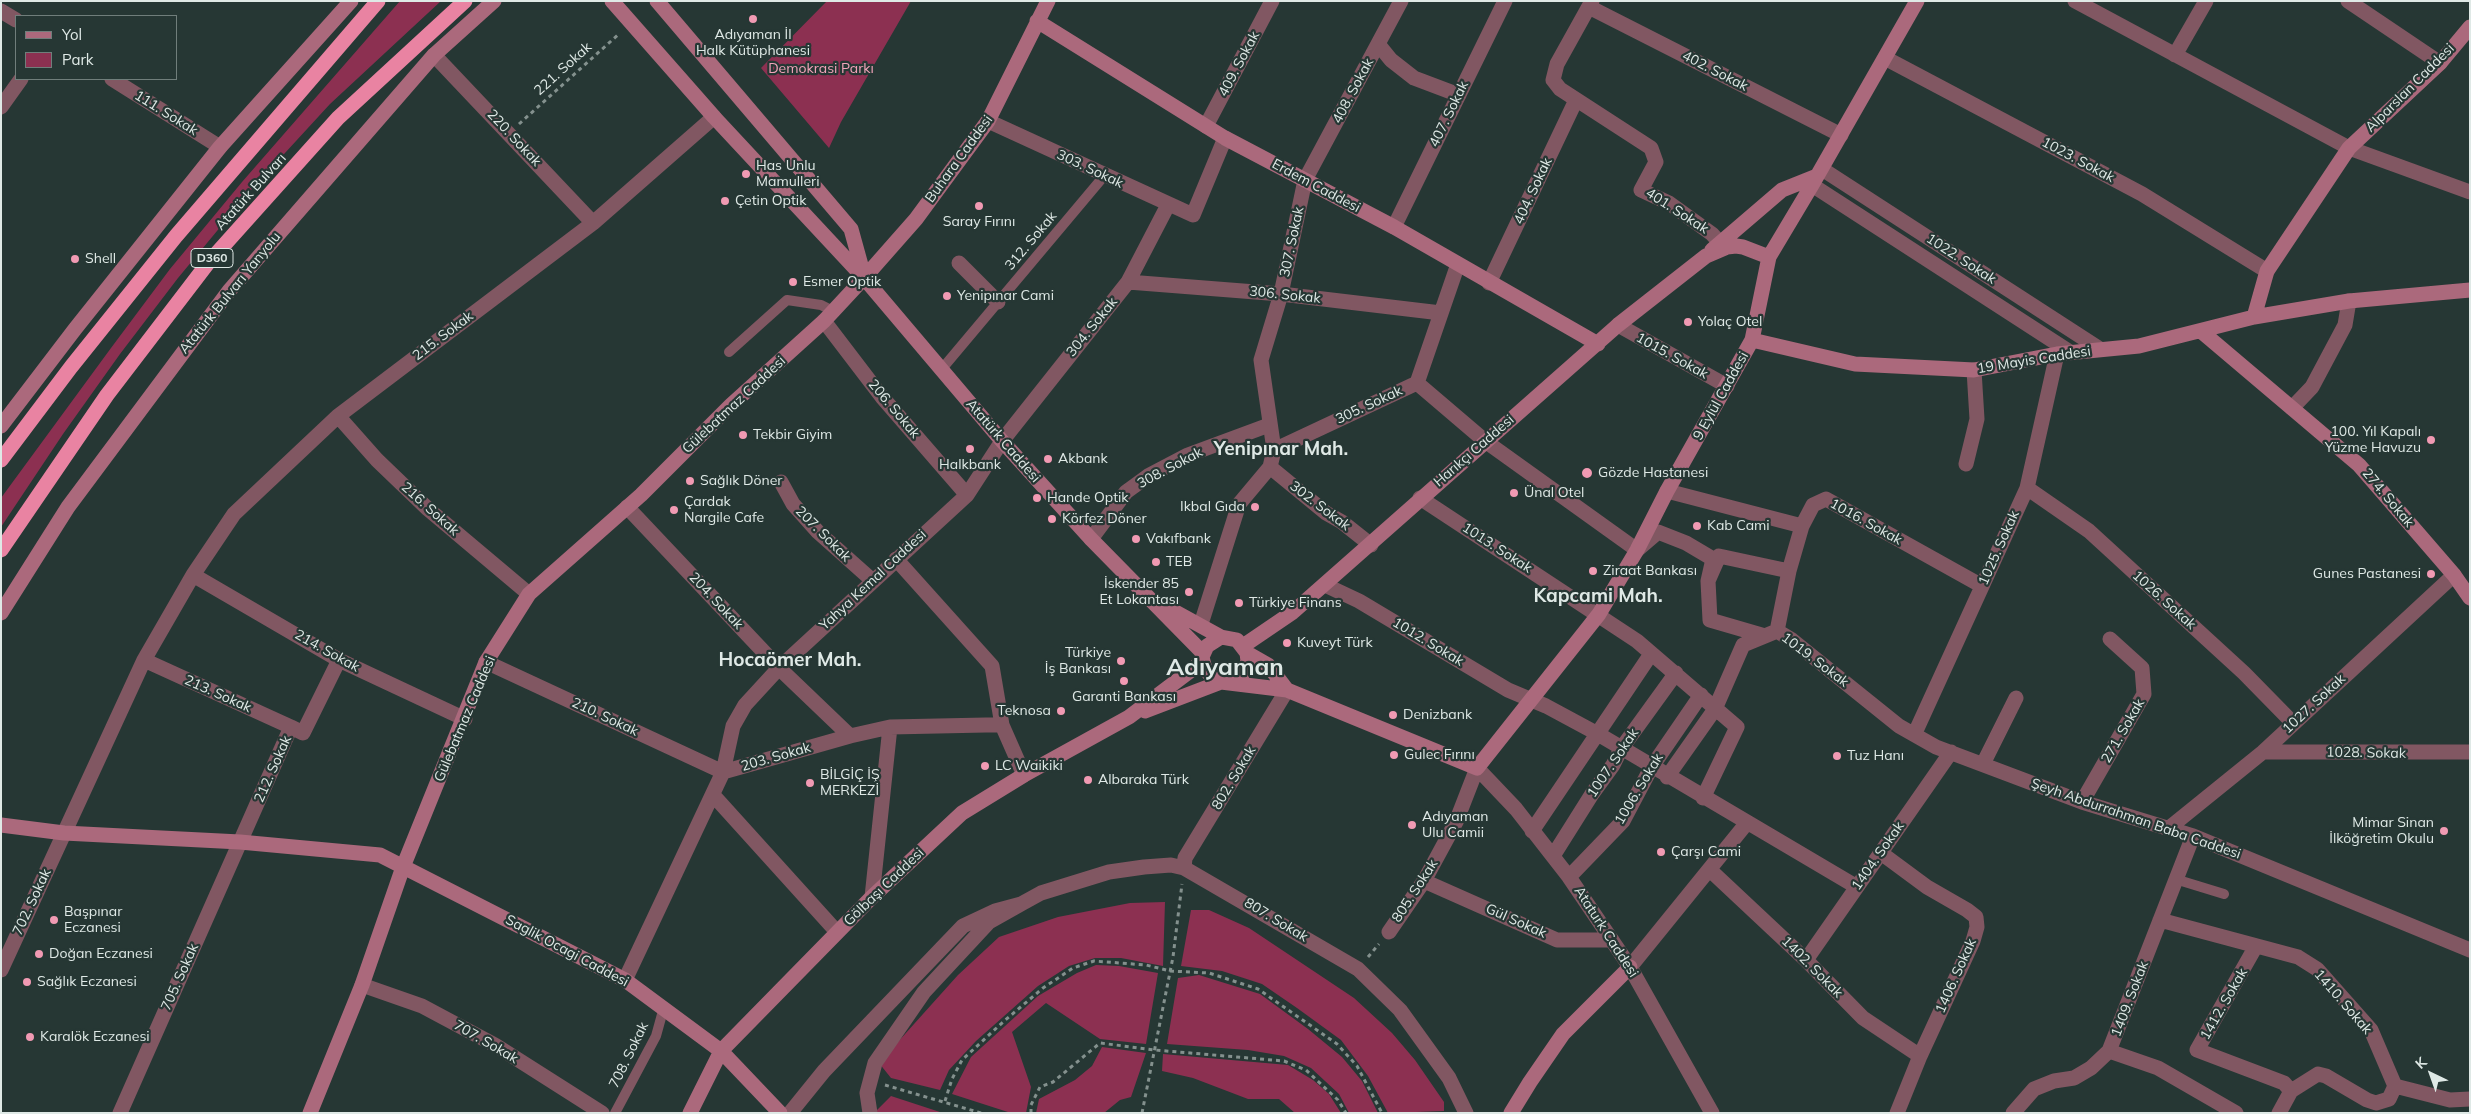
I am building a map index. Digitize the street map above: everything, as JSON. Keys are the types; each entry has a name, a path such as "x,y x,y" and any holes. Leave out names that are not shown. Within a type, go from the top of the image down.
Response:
{"highway":[{"name":"Atatürk Bulvarı","path":"1,460 71,367 176,236 378,1"},
{"name":"Atatürk Bulvarı","path":"1,550 107,395 208,263 338,118 465,1"}],"street":[{"path":"1,426 74,329 220,147 351,1"},
{"name":"Atatürk Bulvarı Yanyolu","path":"1,614 68,507 229,291 434,55 494,1"},
{"name":"Atatürk Caddesi","path":"612,1 714,117 864,278 1002,441 1091,540 1150,598 1203,658"},
{"path":"657,1 851,229 864,278"},
{"name":"Buhara Caddesi","path":"864,278 916,219 988,121 1048,1"},
{"name":"409. Sokak","path":"1206,126 1272,1"},
{"name":"408. Sokak","path":"1305,180 1401,1"},
{"name":"407. Sokak","path":"1394,227 1505,1"},
{"name":"9 Eylül Caddesi","path":"1477,768 1599,614 1637,550 1667,491 1752,340 1769,257 1817,177 1917,1"},
{"path":"2075,1 2349,148 2470,192"},
{"path":"2174,55 2206,1"},
{"path":"2348,1 2440,63"},
{"path":"1576,100 1560,89 1553,80 1557,64 1591,4"},
{"name":"402. Sokak","path":"1591,4 1841,135"},
{"path":"1,11 15,19"},
{"name":"Erdem Caddesi","path":"1038,21 1225,138 1394,227 1598,344"},
{"name":"Alparslan Caddesi","path":"2349,148 2440,63 2470,27"},
{"path":"1378,44 1391,60 1414,78 1459,96"},
{"name":"220. Sokak","path":"434,55 510,133 593,223"},
{"name":"1023. Sokak","path":"1885,58 2142,194 2267,271"},
{"path":"1,107 20,80"},
{"name":"111. Sokak","path":"114,80 220,147"},
{"name":"401. Sokak","path":"1576,100 1651,148 1656,162 1641,190 1669,204 1712,234 1720,243"},
{"name":"404. Sokak","path":"1489,282 1576,100"},
{"name":"215. Sokak","path":"144,660 193,575 234,514 338,416 593,223 714,117"},
{"name":"303. Sokak","path":"988,121 1104,176 1193,215 1225,138"},
{"path":"2254,317 2267,271 2349,148"},
{"name":"Harıkçı Caddesi","path":"1245,649 1325,585 1371,545 1420,498 1618,326 1706,256 1782,190 1817,177"},
{"name":"1022. Sokak","path":"1817,177 2100,349"},
{"name":"1022. Sokak","path":"1817,177 2064,353"},
{"name":"307. Sokak","path":"1274,450 1261,360 1281,294 1305,180"},
{"name":"304. Sokak","path":"1002,441 1128,282 1168,205"},
{"name":"Harıkçı Caddesi","path":"1706,256 1727,247 1736,246 1769,257"},
{"path":"959,263 998,302"},
{"name":"305. Sokak","path":"1274,450 1417,383 1458,264"},
{"name":"Gülebatmaz Caddesi","path":"310,1113 362,985 404,867 465,719 486,662 529,594 627,507 731,405 828,316 864,278"},
{"name":"306. Sokak","path":"1128,282 1281,294 1441,313"},
{"name":"19 Mayis Caddesi","path":"1752,340 1855,364 1974,370 2064,353 2139,346 2202,332 2254,317 2349,301 2470,290"},
{"path":"2292,408 2312,388 2345,325 2349,301"},
{"name":"206. Sokak","path":"828,316 882,397 967,494"},
{"name":"1015. Sokak","path":"1618,326 1727,386"},
{"name":"274. Sokak","path":"2202,332 2359,464 2454,575 2470,598"},
{"name":"1025. Sokak","path":"1915,733 2026,488 2064,353"},
{"path":"1966,464 1977,419 1974,370"},
{"path":"1417,383 1485,441 1637,550 1658,532 1686,543 1713,559 1708,581 1710,620 1771,633 1802,526 1667,491"},
{"name":"216. Sokak","path":"338,416 377,460 428,510 529,594"},
{"name":"308. Sokak","path":"1091,540 1126,492 1148,476 1188,455 1269,425"},
{"name":"Yahya Kemal Caddesi","path":"723,772 733,726 745,704 779,668 967,494 1002,441"},
{"path":"1201,624 1239,504 1270,467 1274,450"},
{"name":"302. Sokak","path":"1270,467 1326,514 1342,522 1371,545"},
{"name":"207. Sokak","path":"781,482 793,504 818,532 873,580"},
{"name":"1026. Sokak","path":"2026,488 2089,531 2244,673 2293,723"},
{"name":"1013. Sokak","path":"1420,498 1599,614 1637,641 1737,727 1703,798"},
{"name":"1016. Sokak","path":"1802,526 1813,505 1826,499 1982,586"},
{"name":"204. Sokak","path":"627,507 779,668 850,736"},
{"path":"1708,581 1719,556 1789,571"},
{"path":"896,559 992,666 1002,725 1024,775"},
{"name":"214. Sokak","path":"193,575 339,660 465,719"},
{"name":"1027. Sokak","path":"2169,828 2263,752 2454,575"},
{"name":"1012. Sokak","path":"1325,585 1359,600 1508,690 1532,700 1598,734 1651,768 1857,887"},
{"name":"Atatürk Caddesi","path":"1150,598 1201,624 1221,637"},
{"name":"1019. Sokak","path":"1667,777 1715,709 1743,645 1771,633 1792,640 1899,726 1915,733"},
{"path":"1287,690 1268,665 1233,638 1221,637 1210,642 1203,658 1209,676 1225,682 1287,690 1477,768"},
{"name":"271. Sokak","path":"2082,802 2144,694 2142,668 2110,639"},
{"path":"1225,682 1243,673 1248,661 1245,649"},
{"path":"1532,831 1651,654"},
{"name":"Gölbaşı Caddesi","path":"1129,717 1203,658"},
{"name":"213. Sokak","path":"144,660 291,727"},
{"name":"702. Sokak","path":"1,970 6,950 64,833 144,660"},
{"name":"212. Sokak","path":"240,842 291,727 303,733 339,660"},
{"name":"210. Sokak","path":"486,662 723,772"},
{"name":"1007. Sokak","path":"1553,856 1592,794 1613,765 1621,749 1676,673"},
{"name":"Gölbaşı Caddesi","path":"690,1113 721,1051 872,897 962,813 1024,775 1129,717 1225,682"},
{"name":"802. Sokak","path":"1184,868 1186,858 1287,690"},
{"name":"1006. Sokak","path":"1569,877 1623,821 1651,768 1702,695"},
{"path":"1983,764 2016,698"},
{"name":"203. Sokak","path":"625,980 714,796 723,772 850,736 890,727 1002,725"},
{"path":"872,897 890,727"},
{"name":"Şeyh Abdurrahman Baba Caddesi","path":"1915,733 1936,747 2082,802 2193,836 2470,950"},
{"name":"1404. Sokak","path":"1806,960 1951,752"},
{"name":"1028. Sokak","path":"2263,752 2470,752"},
{"name":"Ataturk Caddesi","path":"1477,768 1516,809 1553,856 1612,940 1630,967 1712,1113"},
{"name":"805. Sokak","path":"1389,932 1424,881 1456,822 1477,768"},
{"path":"714,796 837,932"},
{"path":"1511,1113 1563,1034 1630,967 1746,824"},
{"name":"Saglik Ocagi Caddesi","path":"1,825 64,833 240,842 380,855 625,980 721,1051 780,1113"},
{"name":"1409. Sokak","path":"2012,1113 2034,1089 2054,1081 2074,1078 2091,1068 2109,1051 2193,836"},
{"name":"705. Sokak","path":"120,1113 240,842"},
{"name":"1406. Sokak","path":"1881,853 1927,887 1976,917 1977,927 1973,942 1920,1056 1897,1113"},
{"name":"807. Sokak","path":"1021,904 1041,893 1109,872 1144,867 1184,868 1358,969 1400,1010 1448,1078 1466,1113"},
{"name":"1402. Sokak","path":"1710,870 1806,960 1863,1018 1920,1056"},
{"name":"Gül Sokak","path":"1424,881 1557,940 1612,940"},
{"path":"870,1113 867,1093 875,1063 924,992 989,922 1021,904"},
{"path":"790,1113 824,1070 963,926 995,911 1021,904"},
{"name":"1410. Sokak","path":"2160,920 2298,957 2317,969 2371,1030 2395,1086"},
{"name":"1412. Sokak","path":"2256,946 2198,1050 2284,1084 2291,1092"},
{"name":"707. Sokak","path":"362,985 422,1006 495,1045 602,1113"},
{"path":"2109,1051 2158,1068 2236,1113"},
{"path":"2279,1113 2291,1092 2318,1074 2326,1076 2367,1100 2376,1103 2389,1099 2395,1086 2450,1100 2470,1100"}],"lane":[{"name":"312. Sokak","path":"941,370 1104,176"},
{"path":"730,352 786,300 821,305 828,316"},
{"path":"2175,879 2224,894"},
{"name":"708. Sokak","path":"615,1113 656,1036 664,1007"}],"path":[{"name":"221. Sokak","path":"510,133 632,22"},
{"path":"1142,1113 1170,971 1184,868"},
{"path":"1358,969 1389,932"},
{"path":"944,1101 952,1079 962,1060 1043,988 1073,968 1094,961 1146,965 1170,971 1210,973 1258,989 1291,1010 1337,1044 1357,1066 1382,1113"},
{"path":"1031,1113 1031,1105 1040,1088 1059,1077 1100,1043 1154,1050 1232,1055 1284,1061 1297,1065 1328,1089 1346,1113"},
{"path":"870,1081 981,1113"}],"green space":[{"path":"400,1 441,1 330,104 251,190 178,278 120,354 63,434 1,527 1,498 170,269 242,182"},
{"name":"Demokrasi Parkı","path":"827,1 911,1 841,122 829,148 761,68"},
{"path":"1165,902 1163,966 1121,958 1095,958 1069,966 1038,986 976,1041 949,1070 940,1090 891,1078 879,1063 958,975 999,937 1058,917 1130,903"},
{"path":"1191,910 1209,910 1249,928 1354,998 1392,1033 1415,1060 1444,1102 1444,1111 1388,1113 1368,1076 1341,1040 1297,1008 1262,984 1222,971 1181,966"},
{"path":"1096,965 1119,966 1158,973 1146,1044 1100,1039 1046,1003 1012,1032 1031,1087 1026,1113 1011,1113 952,1094 971,1057 1038,996 1077,973"},
{"path":"1199,975 1260,994 1308,1029 1342,1057 1362,1081 1378,1113 1349,1113 1339,1094 1311,1068 1284,1056 1248,1050 1167,1044 1178,978"},
{"path":"1102,1047 1146,1053 1131,1097 1120,1100 1104,1113 1036,1113 1039,1099 1075,1080 1092,1066"},
{"path":"1163,1054 1288,1065 1313,1080 1329,1094 1341,1113 1295,1113 1279,1099 1248,1099 1193,1078 1162,1071"},
{"path":"891,1096 943,1113 877,1113 876,1111"}],"place":[{"name":"Adıyaman İl Halk Kütüphanesi","path":"753,19"},
{"name":"Has Unlu Mamulleri","path":"746,174"},
{"name":"Çetin Optik","path":"725,201"},
{"name":"Saray Fırını","path":"979,206"},
{"name":"Shell","path":"75,259"},
{"name":"Esmer Optik","path":"793,282"},
{"name":"Yenipınar Cami","path":"947,296"},
{"name":"Yolaç Otel","path":"1688,322"},
{"name":"Tekbir Giyim","path":"743,435"},
{"name":"100. Yıl Kapalı Yüzme Havuzu","path":"2431,440"},
{"name":"Halkbank","path":"970,449"},
{"name":"Akbank","path":"1048,459"},
{"name":"Gözde Hastanesi","path":"1587,473"},
{"name":"Sağlık Döner","path":"690,481"},
{"name":"Ünal Otel","path":"1514,493"},
{"name":"Hande Optik","path":"1037,498"},
{"name":"Ikbal Gıda","path":"1255,507"},
{"name":"Çardak Nargile Cafe","path":"674,510"},
{"name":"Körfez Döner","path":"1052,519"},
{"name":"Kab Cami","path":"1697,526"},
{"name":"Vakıfbank","path":"1136,539"},
{"name":"TEB","path":"1156,562"},
{"name":"Ziraat Bankası","path":"1593,571"},
{"name":"Gunes Pastanesi","path":"2431,574"},
{"name":"İskender 85 Et Lokantası","path":"1189,592"},
{"name":"Türkiye Finans","path":"1239,603"},
{"name":"Kuveyt Türk","path":"1287,643"},
{"name":"Türkiye İş Bankası","path":"1121,661"},
{"name":"Garanti Bankası","path":"1124,681"},
{"name":"Teknosa","path":"1061,711"},
{"name":"Denizbank","path":"1393,715"},
{"name":"Gulec Fırını","path":"1394,755"},
{"name":"Tuz Hanı","path":"1837,756"},
{"name":"LC Waikiki","path":"985,766"},
{"name":"Albaraka Türk","path":"1088,780"},
{"name":"BİLGİÇ İŞ MERKEZİ","path":"810,783"},
{"name":"Adıyaman Ulu Camii","path":"1412,825"},
{"name":"Mimar Sinan İlköğretim Okulu","path":"2444,831"},
{"name":"Çarşı Cami","path":"1661,852"},
{"name":"Başpınar Eczanesi","path":"54,920"},
{"name":"Doğan Eczanesi","path":"39,954"},
{"name":"Sağlık Eczanesi","path":"27,982"},
{"name":"Karalök Eczanesi","path":"30,1037"}],"district":[{"name":"Yenipınar Mah.","path":"1281,449"},
{"name":"Kapcami Mah.","path":"1598,596"},
{"name":"Hocaömer Mah.","path":"790,660"},
{"name":"Adıyaman","path":"1225,668"}]}
